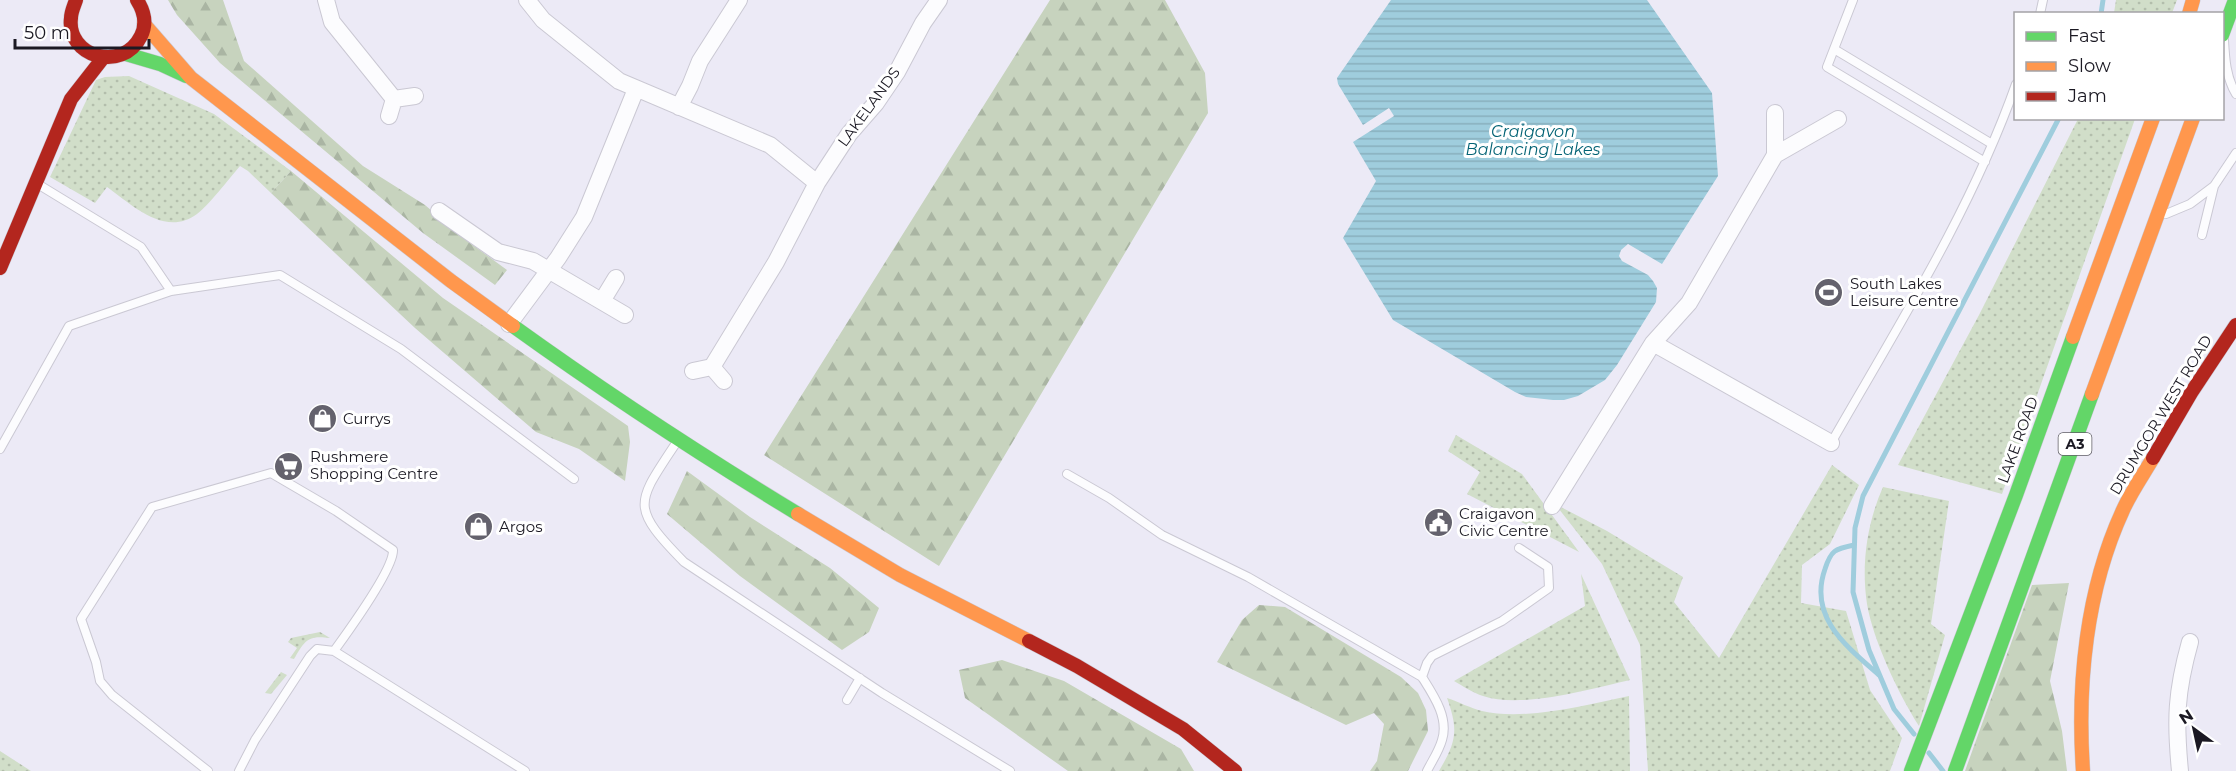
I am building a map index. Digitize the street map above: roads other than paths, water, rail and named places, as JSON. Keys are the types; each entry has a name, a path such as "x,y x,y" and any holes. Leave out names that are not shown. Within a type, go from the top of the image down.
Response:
{"main road":[{"path":"76,0 71,9 69,21 76,49 103,58 114,58 126,54 141,36 144,24 143,8 137,0"},
{"path":"2224,30 2235,0"},
{"path":"144,24 191,78 451,282 598,387 678,440 900,575 1077,666 1183,729 1235,771"},
{"path":"126,54 160,64 191,78"},
{"path":"71,99 103,58"},
{"path":"0,268 71,99 74,76"},
{"name":"LAKE ROAD","path":"1911,771 2016,495 2152,120"},
{"name":"A3","path":"1955,770 2192,120"},
{"name":"DRUMGOR WEST ROAD","path":"2083,771 2080,710 2084,670 2105,558 2121,514 2168,429 2236,325"}],"street":[{"path":"326,0 332,22 394,99"},
{"path":"527,0 543,20 619,81 770,145 817,183"},
{"path":"679,107 700,61 739,0"},
{"name":"LAKELANDS","path":"712,367 776,262 817,183 849,134 876,103 897,72 923,22 939,0"},
{"path":"509,324 584,217 636,89"},
{"path":"394,99 415,96"},
{"path":"388,116 394,99"},
{"path":"1775,113 1775,155"},
{"path":"1552,506 1653,343 1689,303 1775,155 1838,119"},
{"path":"439,212 498,252 533,261 625,315"},
{"path":"602,301 616,278"},
{"path":"1653,343 1831,443"},
{"path":"693,371 712,367 724,381"},
{"path":"2180,771 2176,737 2177,701 2181,673 2190,642"}],"lane":[{"path":"1853,0 1827,67 1985,162"},
{"path":"2224,48 2230,84 2236,94"},
{"path":"1834,49 1992,144"},
{"path":"1831,443 1969,196 2014,89"},
{"path":"2158,218 2190,204 2214,186 2236,153"},
{"path":"36,183 96,218 141,248 171,291"},
{"path":"2202,236 2214,186"},
{"path":"0,450 69,326 171,291 280,274 401,349 574,478"},
{"path":"678,440 647,488 644,498 645,511 650,523 684,562 860,678 1010,771"},
{"path":"208,771 112,695 100,681 81,619 152,507 271,473 336,511 393,550 393,556 380,580 334,651"},
{"path":"1067,474 1109,498 1162,535 1248,578 1422,677 1435,698 1444,722 1442,741 1427,771"},
{"path":"1422,677 1432,656 1502,621 1549,588 1548,567 1519,548"},
{"path":"239,771 255,740 310,656 317,649 334,651 525,771"},
{"path":"847,700 860,678"}],"water":[{"name":"Craigavon Balancing Lakes","path":"1391,0 1647,0 1712,93 1718,176 1662,264 1628,244 1621,250 1619,256 1622,261 1648,275 1653,281 1657,288 1656,302 1617,365 1605,380 1578,396 1564,400 1526,397 1393,320 1343,238 1376,181 1353,142 1394,116 1389,108 1363,125 1338,84 1337,78"}],"waterway":[{"path":"2101,12 2103,0"},
{"path":"1914,734 1894,709 1869,650 1853,592 1855,528 1863,496 2058,120"},
{"path":"1854,545 1838,549 1829,558 1821,586 1822,602 1833,629 1854,653 1879,675"},
{"path":"1929,753 1943,771"}],"place":[{"name":"South Lakes Leisure Centre","path":"1829,293"},
{"name":"Currys","path":"322,419"},
{"name":"Rushmere Shopping Centre","path":"289,466"},
{"name":"Craigavon Civic Centre","path":"1438,523"},
{"name":"Argos","path":"478,527"}]}
